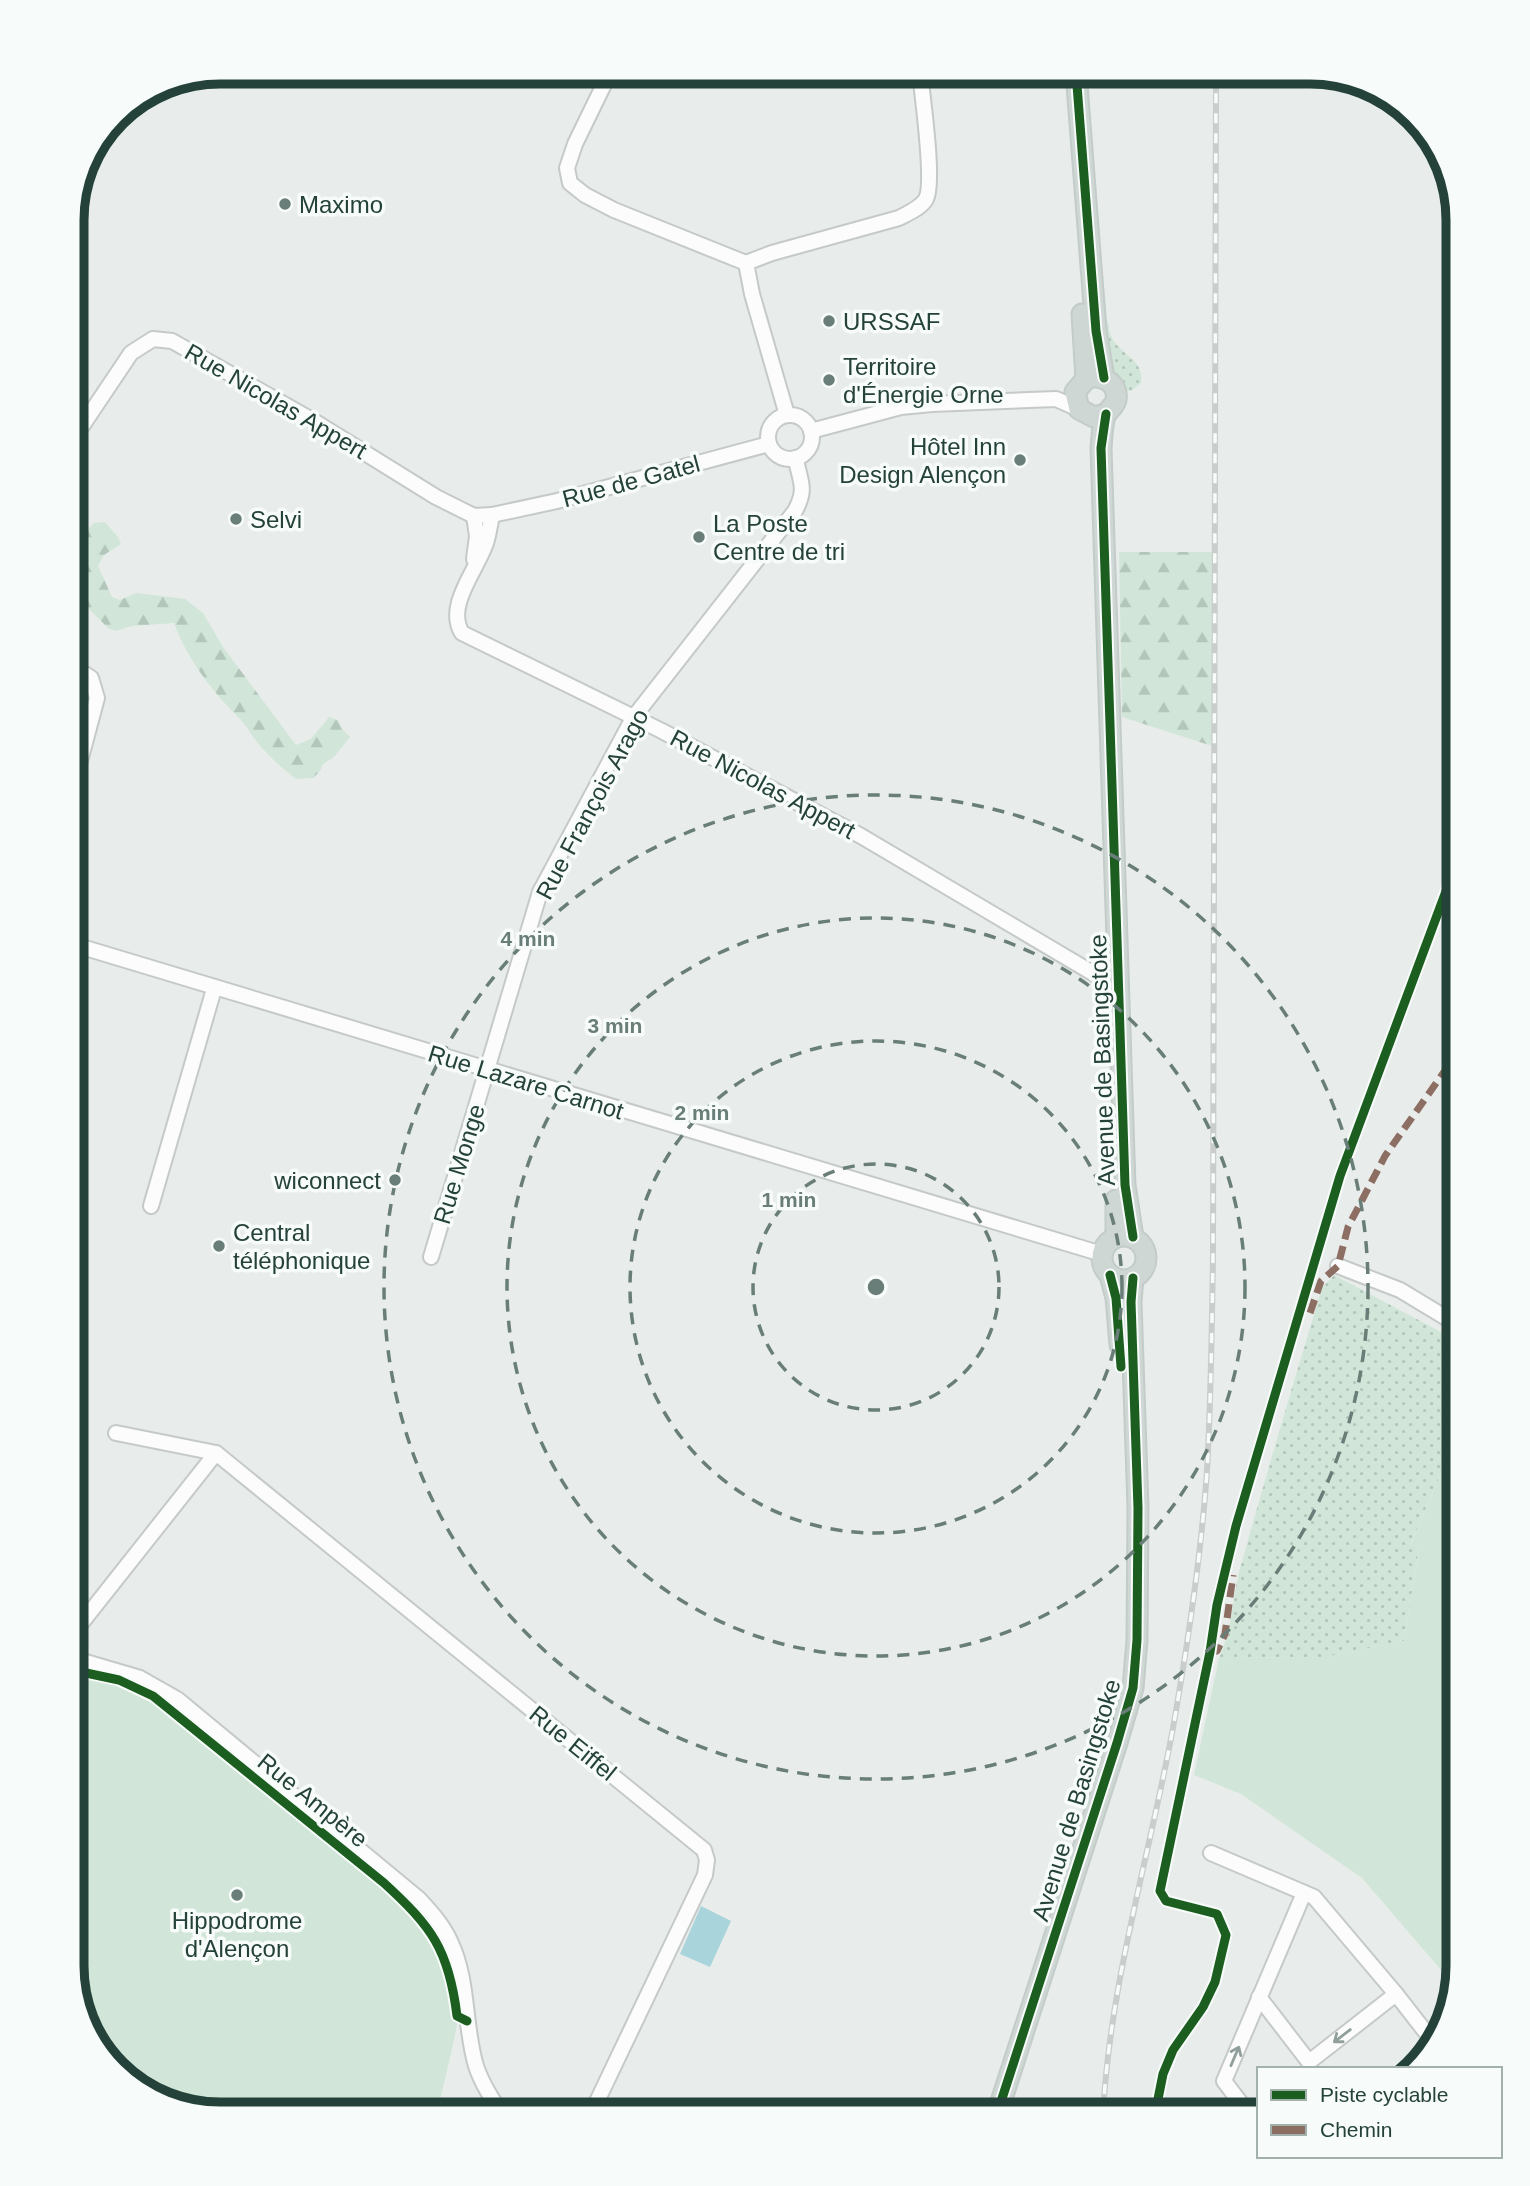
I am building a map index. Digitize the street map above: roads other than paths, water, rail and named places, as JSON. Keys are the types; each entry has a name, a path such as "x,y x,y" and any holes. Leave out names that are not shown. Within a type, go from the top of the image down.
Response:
{"main road":[{"path":"1069,84 1089,381"},
{"path":"1077,84 1096,331 1089,381 1075,398 1091,413 1113,407 1116,396 1113,385 1089,381"},
{"name":"Avenue de Basingstoke","path":"1091,413 1110,881 1111,980 1125,1185 1124,1237"},
{"path":"1124,1237 1143,1247 1146,1261 1139,1274 1121,1280 1110,1275 1103,1266 1102,1254 1104,1247 1124,1237"},
{"name":"Avenue de Basingstoke","path":"1110,1275 1116,1298 1124,1398 1137,1640"},
{"name":"Avenue de Basingstoke","path":"1001,2102 1133,1688 1137,1640 1138,1508 1132,1342 1133,1278"}],"street":[{"path":"604,84 575,144 567,168 570,183 585,195 614,210 746,263 772,253 900,218 916,209 927,198 929,177 921,84"},
{"path":"746,263 752,294 787,415"},
{"name":"Rue Nicolas Appert","path":"84,423 131,353 153,339 172,341 312,420 446,503 474,516 492,515 485,545 473,568 457,613 457,625 462,633 895,854 1111,980"},
{"path":"1056,399 1089,381"},
{"path":"811,431 901,407 1056,399 1091,413"},
{"path":"787,415 803,419 811,431 808,449 796,458 776,455 769,444 768,432 772,424 787,415"},
{"name":"Rue de Gatel","path":"492,515 557,501 769,444"},
{"name":"Rue François Arago","path":"487,1070 540,892 633,718 795,511 802,499 803,490 796,458"},
{"name":"Rue Nicolas Appert","path":"473,568 477,536 474,516"},
{"path":"84,674 91,678 97,698 84,746"},
{"name":"Rue Lazare Carnot","path":"84,948 1102,1254"},
{"path":"151,1206 214,989"},
{"name":"Rue Monge","path":"431,1257 487,1070"},
{"path":"1338,1266 1400,1290 1446,1318"},
{"path":"84,1620 216,1453 116,1433"},
{"name":"Rue Eiffel","path":"216,1453 704,1850 707,1860 705,1875 597,2102"},
{"name":"Rue Ampère","path":"84,1662 140,1678 177,1699 419,1899 435,1916 452,1943 462,1980 468,2032 477,2066 494,2102"},
{"path":"1211,1853 1314,1897 1428,2035"},
{"path":"1240,2102 1224,2081 1304,1893"},
{"path":"1259,1997 1309,2062 1396,1994"}],"water":[{"path":"701,1906 731,1921 710,1967 680,1954"}],"railway":[{"path":"1104,2102 1122,1968 1184,1664 1198,1568 1207,1471 1213,1254 1216,84"}],"place":[{"name":"Maximo","path":"285,204"},
{"name":"URSSAF","path":"829,321"},
{"name":"Territoire d'Énergie Orne","path":"829,380"},
{"name":"Hôtel Inn Design Alençon","path":"1020,460"},
{"name":"Selvi","path":"236,519"},
{"name":"La Poste Centre de tri","path":"699,537"},
{"name":"wiconnect","path":"395,1180"},
{"name":"Central téléphonique","path":"219,1246"},
{"name":"Hippodrome d'Alençon","path":"237,1895"}]}
